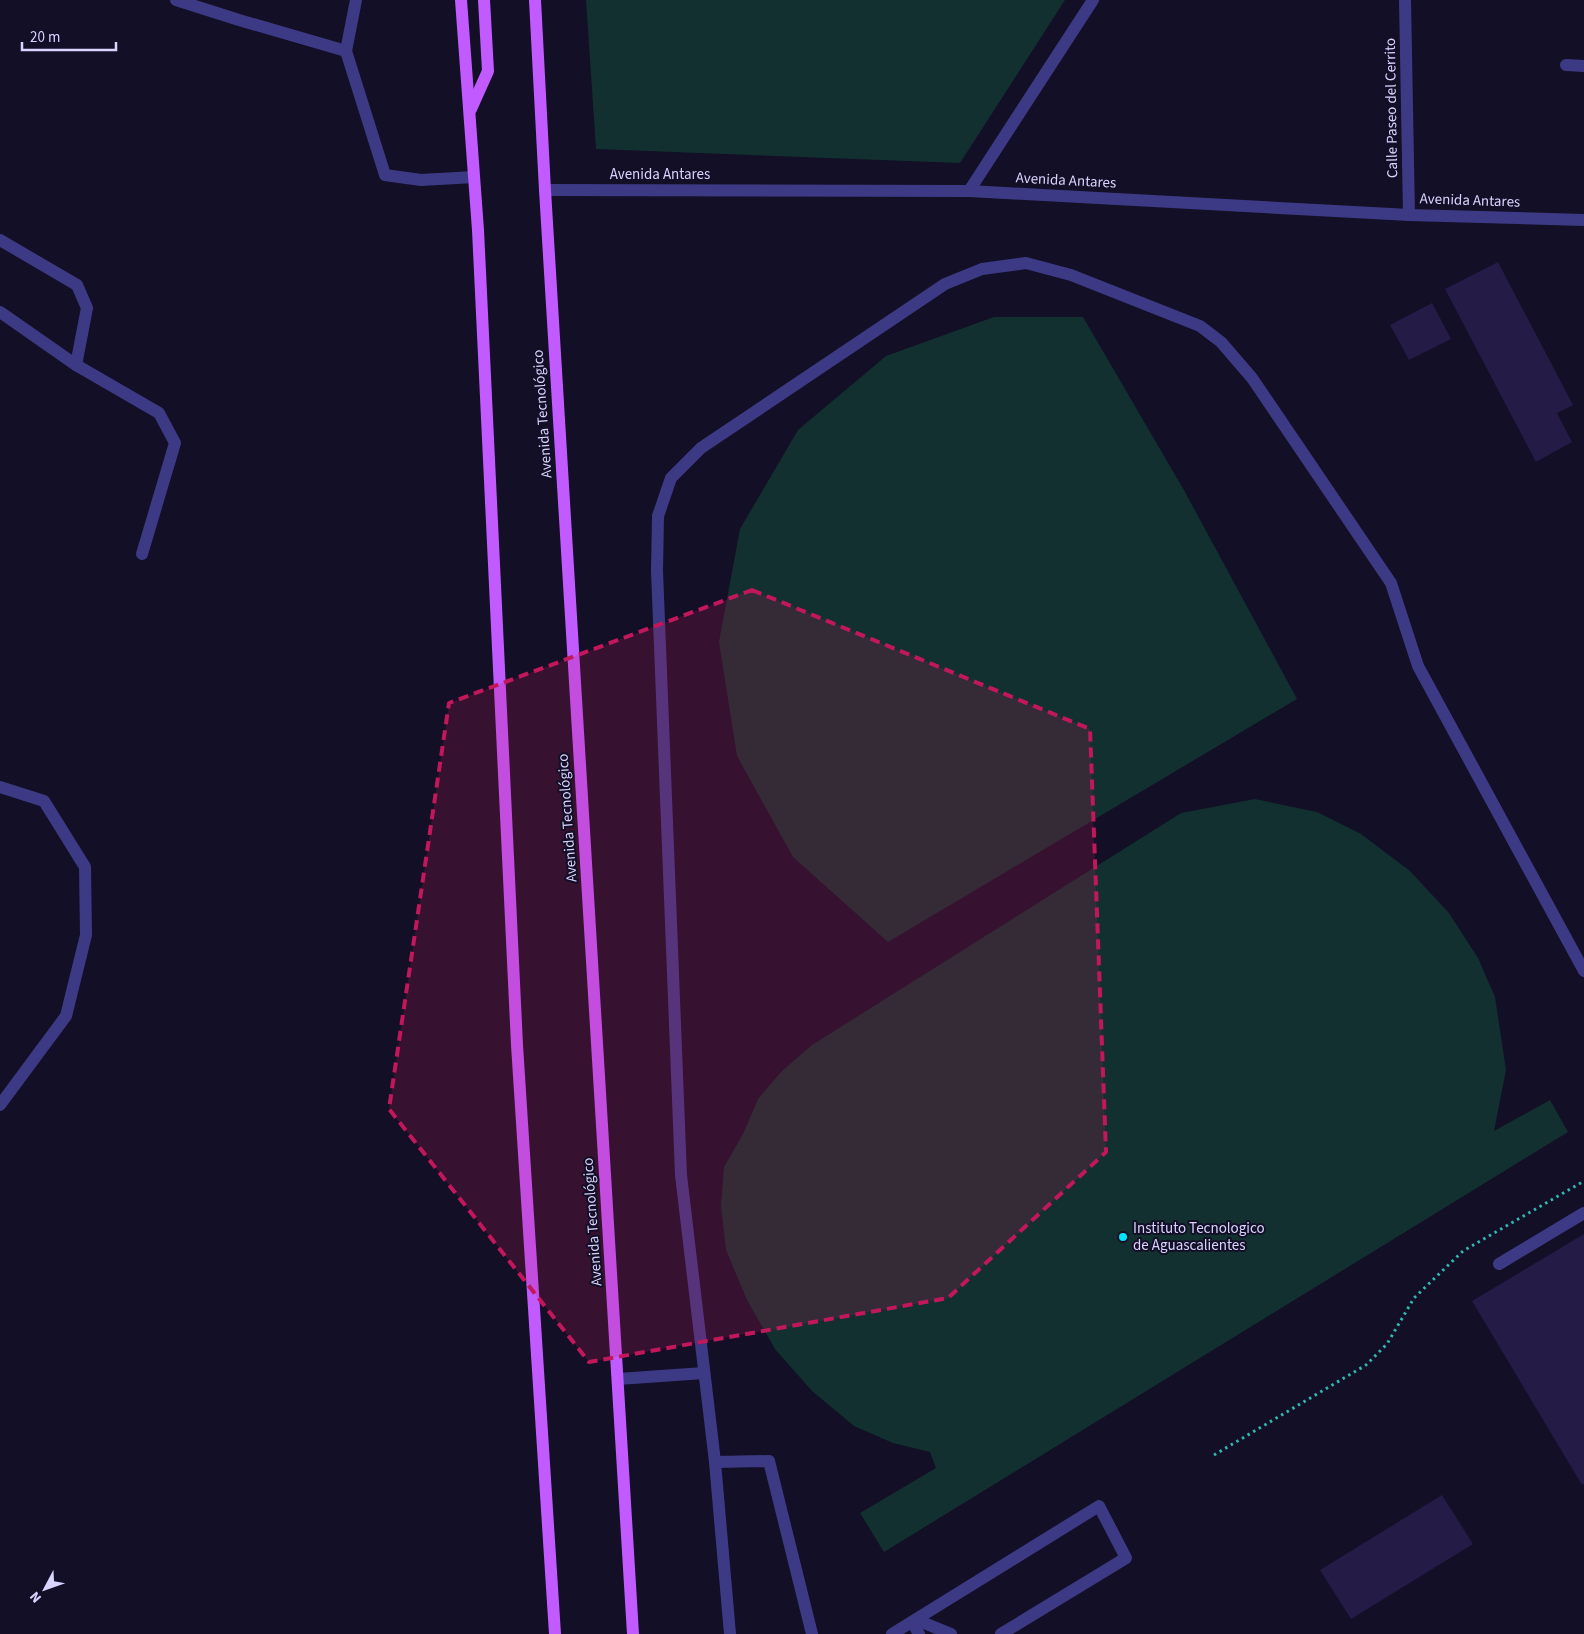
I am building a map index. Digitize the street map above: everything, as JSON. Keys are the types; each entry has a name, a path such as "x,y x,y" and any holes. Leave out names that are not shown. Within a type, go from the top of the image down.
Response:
{"main road":[{"path":"461,0 479,250 517,1045 556,1634"},
{"path":"470,111 488,71 484,0"},
{"name":"Avenida Tecnológico","path":"535,0 633,1634"}],"street":[{"path":"176,0 346,51"},
{"path":"356,0 346,51 385,174 421,180 474,177"},
{"path":"969,191 1093,0"},
{"name":"Calle Paseo del Cerrito","path":"1405,0 1409,215"},
{"path":"1566,65 1584,66"},
{"name":"Avenida Antares","path":"545,190 969,191 1409,215 1584,220"},
{"path":"0,240 76,285 87,308 76,365"},
{"path":"730,1634 715,1462 681,1175 657,571 658,516 671,478 701,448 945,284 982,269 1026,263 1071,275 1200,326 1222,342 1252,378 1391,583 1418,666 1584,971"},
{"path":"0,312 76,365 159,413 175,443 142,554"},
{"path":"0,787 44,801 85,867 86,935 66,1016 0,1105"},
{"path":"1499,1264 1584,1213"},
{"path":"618,1379 704,1373"},
{"path":"715,1462 768,1460 812,1634"},
{"path":"892,1634 1099,1506 1126,1558 1001,1634"},
{"path":"914,1621 919,1634"},
{"path":"914,1621 951,1634"}],"path":[{"path":"1214,1455 1366,1364 1386,1344 1414,1298 1463,1251 1584,1182"}],"highlighted area":[{"path":"752,590 1090,729 1106,1152 948,1298 589,1362 389,1109 449,703"}],"green space":[{"path":"586,0 1065,0 960,163 596,149"},
{"path":"994,317 1083,317 1185,492 1297,699 888,942 793,857 737,756 719,642 740,529 798,430 886,356"},
{"path":"1255,799 1317,812 1361,834 1410,871 1449,913 1478,958 1495,997 1506,1070 1494,1131 1550,1100 1568,1132 884,1552 860,1513 936,1468 930,1452 893,1443 854,1426 812,1391 775,1349 747,1300 726,1250 721,1206 724,1167 743,1134 758,1099 782,1071 812,1045 1181,813"}],"building":[{"path":"1498,262 1573,405 1557,413 1572,442 1536,462 1445,289"},
{"path":"1432,303 1451,339 1409,360 1390,325"},
{"path":"1584,1234 1584,1484 1582,1485 1472,1301"},
{"path":"1442,1495 1473,1544 1351,1619 1320,1570"}],"place":[{"name":"Instituto Tecnologico de Aguascalientes","path":"1123,1237"}]}
